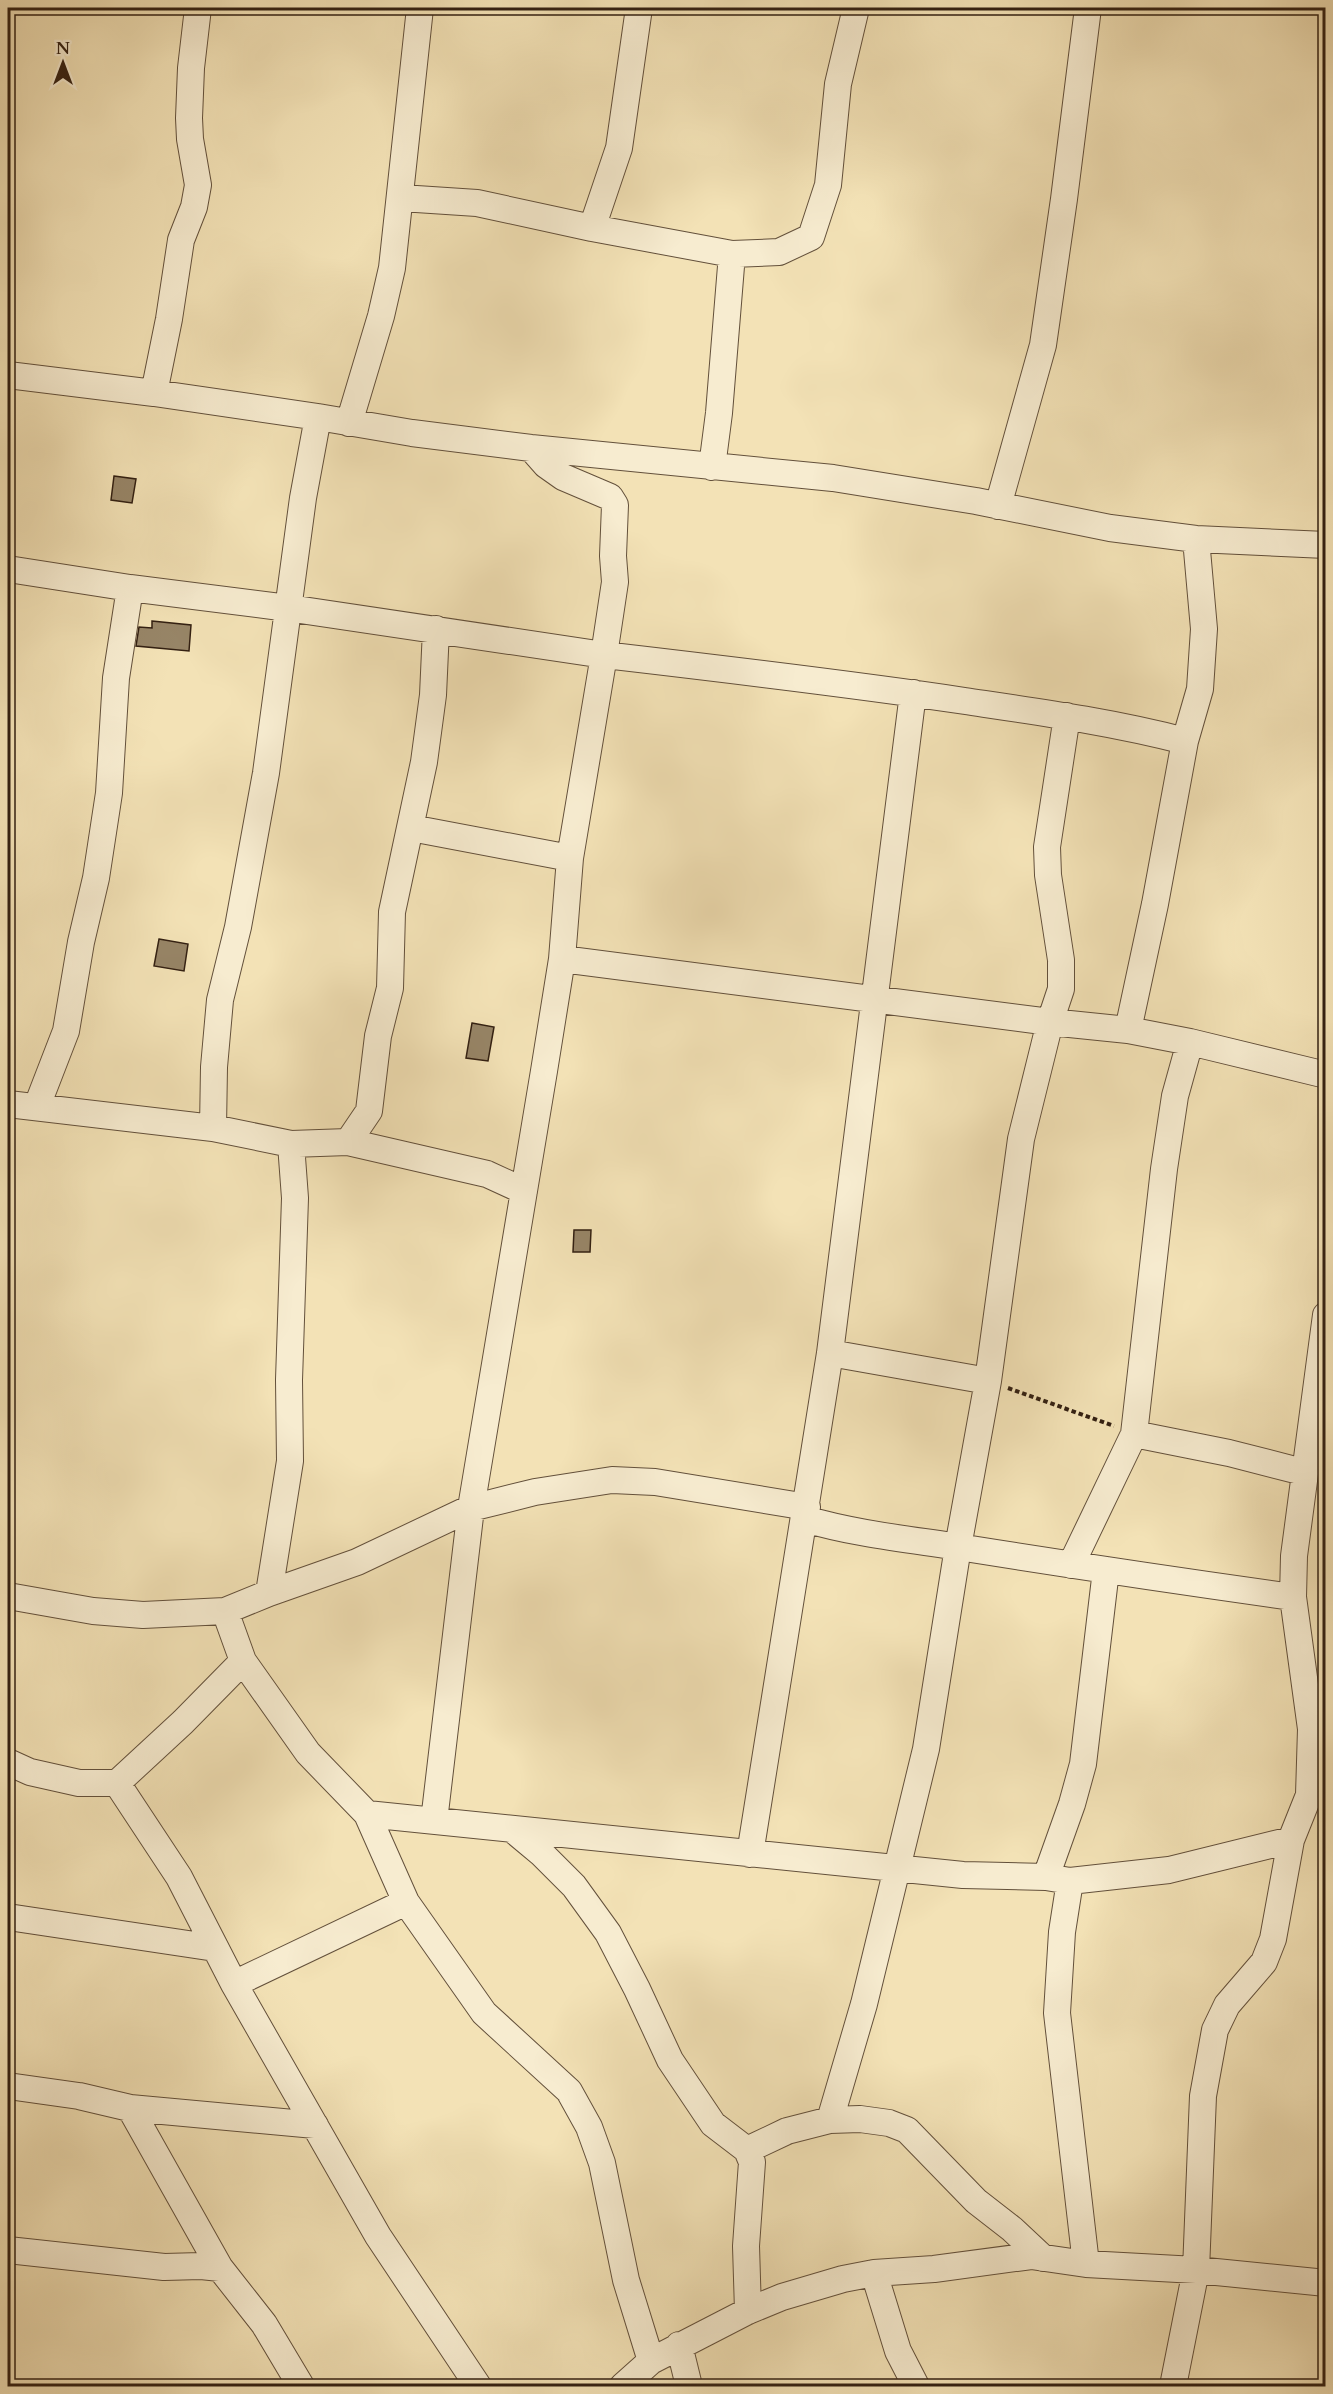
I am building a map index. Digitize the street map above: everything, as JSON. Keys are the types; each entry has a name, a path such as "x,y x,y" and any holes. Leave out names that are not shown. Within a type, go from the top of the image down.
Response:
{"street":[{"path":"154,393 169,319 181,240 194,207 198,185 190,139 189,118 191,68 198,8"},
{"path":"349,423 393,268 420,8"},
{"path":"592,228 618,148 639,8"},
{"path":"401,198 477,203 592,228 732,254 779,252 811,237 828,185 838,84 856,8"},
{"path":"998,506 1043,345 1066,188 1088,8"},
{"path":"712,467 719,413 732,254"},
{"path":"8,375 154,393 412,433 531,448 833,478 1110,528 1196,539 1326,545"},
{"path":"213,1128 214,1067 219,1010 238,927 266,773 303,498 318,417"},
{"path":"434,1821 471,1508 562,959 570,858 615,582 613,556 615,505 610,497 562,477 546,465 531,448"},
{"path":"1128,1030 1155,904 1185,741 1200,689 1204,629 1196,539"},
{"path":"8,568 130,588 288,608 604,655 913,693 1067,716 1138,729 1185,741"},
{"path":"37,1106 66,1031 81,942 96,878 109,794 116,678 130,588"},
{"path":"348,1142 369,1111 378,1036 390,988 393,912 424,762 433,695 436,629"},
{"path":"750,1854 830,1353 913,693"},
{"path":"830,2120 864,2004 926,1749 958,1547 988,1380 1021,1139 1050,1022 1061,989 1061,960 1048,875 1047,847 1067,716"},
{"path":"411,828 570,858"},
{"path":"562,959 1128,1030 1190,1042 1326,1075"},
{"path":"1071,1565 1134,1434 1164,1169 1175,1096 1190,1042"},
{"path":"8,1104 213,1128 291,1144 348,1142 487,1174 524,1191"},
{"path":"269,1593 290,1461 289,1380 295,1198 291,1144"},
{"path":"1173,2386 1196,2270 1203,2096 1215,2030 1227,2005 1264,1962 1273,1939 1291,1840 1317,1796 1311,1729 1293,1597 1294,1556 1303,1472 1326,1315"},
{"path":"830,1353 988,1380"},
{"path":"1134,1434 1229,1453 1303,1472"},
{"path":"8,1596 93,1611 143,1615 225,1611 357,1562 471,1508 535,1492 612,1480 655,1482 806,1513 879,1536 1293,1597"},
{"path":"1086,2264 1058,2013 1062,1932 1058,1879 1072,1804 1083,1764 1106,1570"},
{"path":"225,1611 243,1661 308,1753 367,1814 406,1902 484,2013 569,2091 589,2127 602,2163 626,2280 651,2361"},
{"path":"8,1762 30,1772 80,1783 117,1783 183,1722 243,1661"},
{"path":"117,1783 179,1877 234,1984 378,2236 478,2386"},
{"path":"367,1814 963,1875 1058,1879 1169,1870 1291,1840"},
{"path":"512,1829 542,1854 574,1886 608,1933 638,1989 670,2060 713,2124 747,2150 752,2162 746,2246 748,2311"},
{"path":"234,1984 406,1902"},
{"path":"8,1917 215,1948"},
{"path":"8,2086 79,2096 130,2108 315,2125"},
{"path":"130,2108 220,2268 264,2324 301,2386"},
{"path":"747,2150 787,2131 830,2120 860,2119 889,2123 907,2130 976,2200 1043,2258"},
{"path":"8,2250 164,2267 220,2268"},
{"path":"622,2386 651,2361 748,2311 782,2297 843,2279 874,2273 934,2269 1031,2256 1086,2264 1196,2270 1326,2283"},
{"path":"874,2273 897,2351 916,2386"},
{"path":"679,2345 689,2386"}],"path":[{"path":"988,1380 1134,1434"}],"building":[{"path":"114,476 136,479 132,503 111,500"},
{"path":"152,621 191,625 189,651 136,646 139,627 152,628"},
{"path":"159,939 188,944 184,971 154,966"},
{"path":"472,1023 494,1027 488,1061 466,1058"},
{"path":"574,1230 591,1230 590,1252 573,1252"}]}
